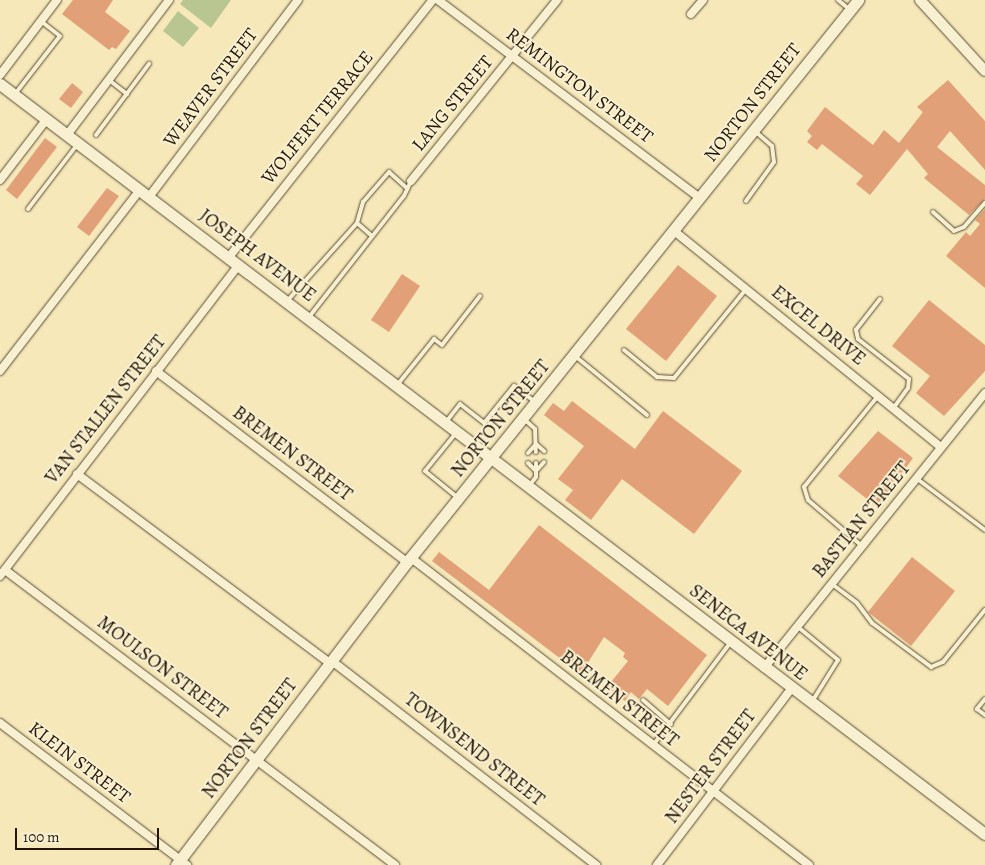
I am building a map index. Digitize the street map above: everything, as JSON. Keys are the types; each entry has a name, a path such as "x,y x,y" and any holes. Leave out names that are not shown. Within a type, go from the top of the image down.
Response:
{"main road":[{"name":"NORTON STREET","path":"181,863 257,759 409,560 575,356 854,5"},
{"name":"JOSEPH AVENUE","path":"0,84 492,457"},
{"name":"SENECA AVENUE","path":"492,457 811,704 985,834"}],"street":[{"path":"0,75 57,0"},
{"path":"67,135 170,0"},
{"name":"WEAVER STREET","path":"0,371 145,193 298,0"},
{"name":"WOLFERT TERRACE","path":"229,257 433,0"},
{"name":"REMINGTON STREET","path":"438,0 700,198"},
{"name":"LANG STREET","path":"411,181 557,0"},
{"path":"691,14 703,0"},
{"path":"920,0 985,71"},
{"path":"0,180 46,120"},
{"name":"EXCEL DRIVE","path":"674,231 941,447"},
{"name":"VAN STALLEN STREET","path":"2,573 156,371 240,265"},
{"name":"BREMEN STREET","path":"156,371 409,560 809,865"},
{"name":"BASTIAN STREET","path":"764,668 985,393"},
{"name":"TOWNSEND STREET","path":"77,474 331,662 596,865"},
{"name":"MOULSON STREET","path":"2,573 257,759 395,865"},
{"name":"NESTER STREET","path":"657,865 792,689"},
{"name":"KLEIN STREET","path":"0,723 181,863"}],"lane":[{"path":"838,0 854,5"},
{"path":"14,95 60,36 41,21"},
{"path":"96,135 149,64"},
{"path":"109,80 127,94"},
{"path":"746,201 774,162 772,146 754,130"},
{"path":"28,209 78,144"},
{"path":"287,301 357,223 363,202 389,172 408,189"},
{"path":"309,318 408,189 411,181"},
{"path":"933,212 954,231 964,227 985,203"},
{"path":"357,223 372,236"},
{"path":"624,350 657,377 674,378 746,289"},
{"path":"397,386 434,339 442,345 480,296"},
{"path":"880,299 856,330 858,339 909,379 908,388 894,409"},
{"path":"575,356 647,415"},
{"path":"446,423 460,404 484,423 514,386 537,403"},
{"path":"862,546 808,500 804,487 878,396"},
{"path":"524,419 535,428 536,452"},
{"path":"457,432 425,471 459,498"},
{"path":"536,444 544,451"},
{"path":"528,453 536,444"},
{"path":"529,486 536,471 544,462"},
{"path":"528,463 536,471"},
{"path":"536,463 536,471"},
{"path":"916,478 985,530"},
{"path":"832,584 857,603 872,623 931,667 943,662 985,610"},
{"path":"798,627 838,660 811,704"},
{"path":"653,745 671,724 731,642"},
{"path":"985,699 977,709 985,715"},
{"path":"643,700 671,724"}],"green space":[{"path":"183,0 231,0 211,28 180,4"},
{"path":"178,11 199,28 183,47 163,31"}],"building":[{"path":"73,0 113,0 105,12 130,31 116,49 112,47 109,50 62,14"},
{"path":"948,80 985,121 985,170 950,131 937,147 985,185 985,199 969,215 924,178 928,174 907,149 870,195 856,184 863,176 822,144 817,150 807,142 812,136 807,131 825,107 873,145 884,130 899,143 923,112 917,107"},
{"path":"72,83 83,92 71,108 59,99"},
{"path":"45,138 57,147 17,199 6,190"},
{"path":"107,188 119,196 89,236 77,227"},
{"path":"985,209 985,288 946,256 966,232 970,236 980,224 975,220"},
{"path":"678,265 717,296 666,361 626,329"},
{"path":"402,274 420,286 389,332 371,320"},
{"path":"929,300 985,345 985,371 944,416 916,393 930,376 892,346"},
{"path":"572,401 635,449 663,411 742,471 694,534 622,479 591,520 565,500 573,490 558,479 584,446 544,415 553,403 564,411"},
{"path":"878,431 913,458 877,507 838,476"},
{"path":"539,525 707,655 668,706 647,689 639,699 631,692 625,701 607,687 628,661 623,657 625,653 604,637 582,672 574,669 432,561 439,552 489,590"},
{"path":"912,557 955,591 911,646 868,612"}]}
